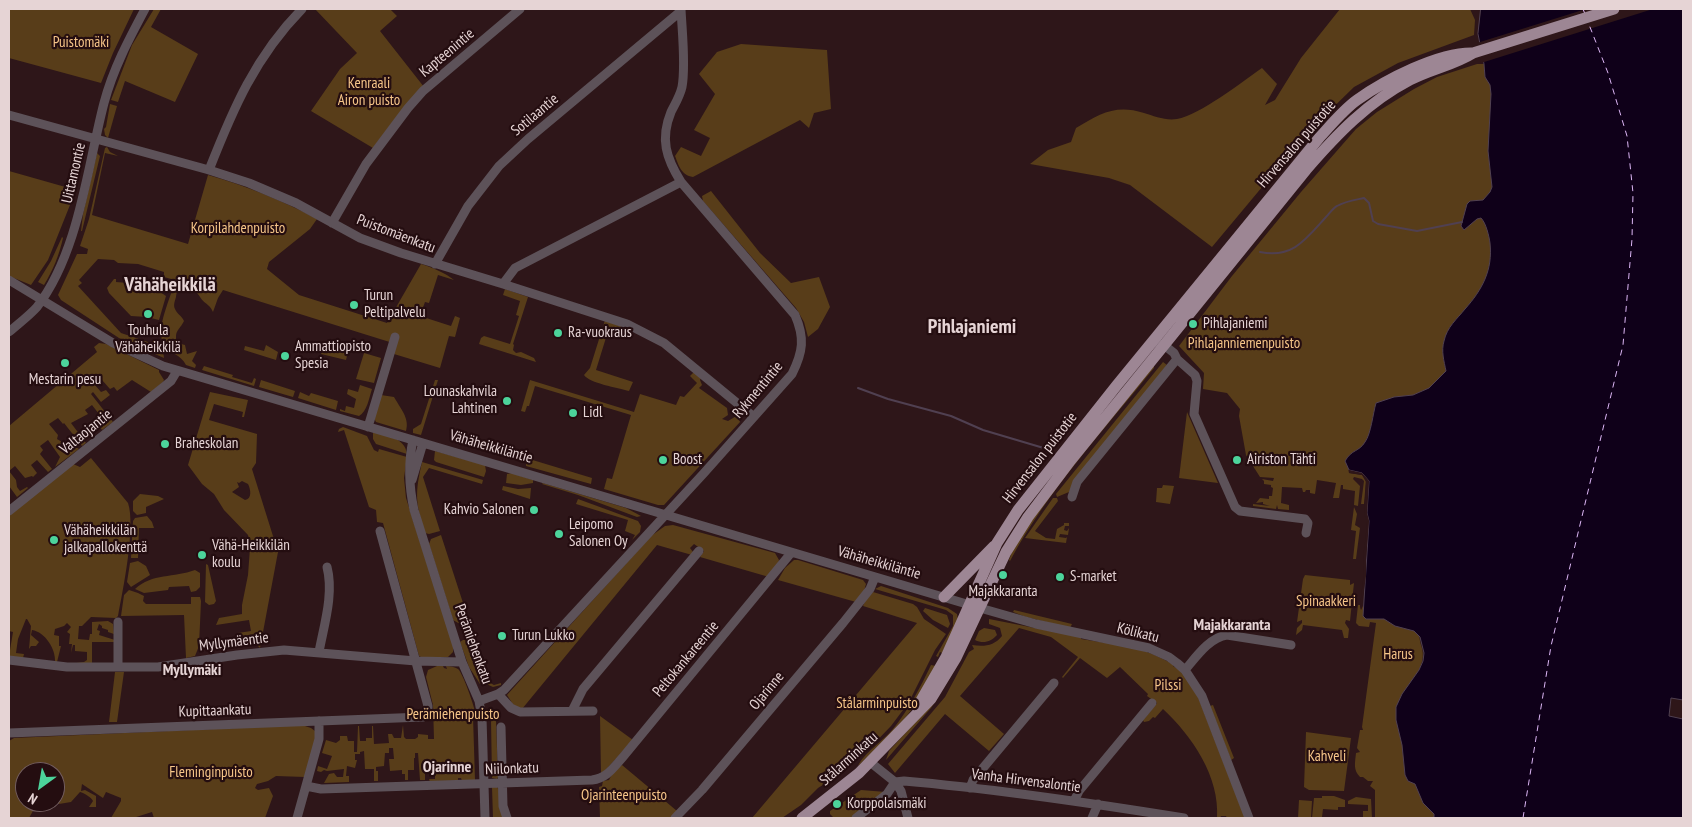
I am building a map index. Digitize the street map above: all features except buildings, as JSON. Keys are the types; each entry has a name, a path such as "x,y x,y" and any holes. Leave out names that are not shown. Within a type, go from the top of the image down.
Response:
{"main road":[{"name":"Hirvensalon puistotie","path":"975,606 1028,517 1071,460 1319,138 1356,101 1405,72 1460,52 1473,53 1614,9"},
{"name":"Hirvensalon puistotie","path":"975,606 998,543 1034,488 1159,346"},
{"path":"944,597 998,543"},
{"name":"Stålarminkatu","path":"802,818 870,762 911,718 936,678 975,606"}],"street":[{"name":"Uittamontie","path":"9,332 36,308 64,259 72,235 110,86 126,44 145,9"},
{"path":"209,170 248,80 269,48 302,9"},
{"name":"Kapteenintie","path":"332,223 366,164 408,108 424,91 520,9"},
{"name":"Rykmentintie","path":"479,701 504,690 754,417 792,374 799,360 802,340 800,327 795,315 681,182 668,157 665,137 667,123 682,87 681,10"},
{"name":"Sotilaantie","path":"435,264 468,206 499,166 528,139 681,10"},
{"name":"Puistomäenkatu","path":"9,115 209,170 249,183 280,195 374,243 627,324 665,344 754,417"},
{"path":"503,284 515,268 681,182"},
{"name":"Vähäheikkiläntie","path":"9,280 113,343 177,371 975,606"},
{"path":"368,427 395,337"},
{"path":"1159,346 1169,359 1177,359 1195,375 1194,414 1235,507 1240,511 1306,520 1308,523 1306,533"},
{"path":"1072,497 1077,482 1092,462 1098,458 1177,359"},
{"name":"Valtaojantie","path":"9,511 171,381 177,371"},
{"name":"Perämiehenkatu","path":"414,440 409,464 414,510 462,662 479,701 482,718 485,818"},
{"name":"Perämiehenkatu","path":"411,483 423,443"},
{"path":"380,531 416,661"},
{"path":"572,711 583,689 699,551"},
{"name":"Peltokankareentie","path":"598,779 608,774 791,553"},
{"path":"319,652 329,591 327,567"},
{"name":"Ojarinne","path":"675,818 707,784 842,623 870,589 875,577"},
{"name":"Kölikatu","path":"975,606 1036,624 1150,648 1169,657 1185,670 1202,696 1249,818"},
{"path":"118,622 118,667"},
{"path":"1185,670 1221,636 1227,635 1291,645"},
{"name":"Myllymäentie","path":"9,660 67,667 158,666 284,650 416,661 462,662"},
{"name":"Kupittaankatu","path":"9,733 423,717 428,712 428,706 416,661"},
{"path":"970,788 973,780 1054,683"},
{"path":"498,694 511,708 520,712 593,711"},
{"path":"1074,801 1079,791 1152,703"},
{"path":"297,818 319,740 319,721"},
{"path":"502,726 503,806 508,818"},
{"path":"870,762 895,782 901,791 908,818"},
{"name":"Niilonkatu","path":"306,786 321,789 598,779"},
{"name":"Vanha Hirvensalontie","path":"895,782 904,780 970,788 1098,804 1184,818"},
{"path":"856,818 887,794 895,782"},
{"path":"1092,818 1098,804"}],"green space":[{"name":"Puistomäki","path":"9,9 134,9 101,83 9,58"},
{"path":"154,9 161,9 151,27 198,54 175,102 125,81 118,102 111,100 132,45"},
{"name":"Kenraali Airon puisto","path":"315,9 390,9 397,16 380,31 424,87 398,115 373,148 311,111 340,69 357,53"},
{"path":"1340,9 1470,9 1475,20 1474,35 1398,63 1354,87 1308,132 1212,247 1130,185 1109,178 1030,164 1048,150 1071,142 1076,128 1100,115 1116,110 1134,110 1164,119 1177,119 1209,105 1262,68 1277,84 1265,105 1275,100 1301,58"},
{"path":"741,44 827,50 831,109 814,113 809,128 800,120 693,177 689,176 681,170 675,156 681,147 701,156 710,138 694,130 715,94 699,74 717,52"},
{"name":"Pihlajanniemenpuisto","path":"1477,64 1484,64 1484,70 1519,97 1476,347 1348,468 1349,473 1362,475 1366,480 1364,504 1361,504 1364,481 1354,477 1353,479 1360,486 1358,506 1354,505 1355,491 1343,489 1343,485 1341,485 1339,498 1333,498 1336,483 1317,480 1315,494 1310,493 1310,490 1303,492 1302,488 1282,487 1281,503 1289,505 1289,510 1278,509 1277,505 1276,509 1253,506 1253,504 1270,506 1263,504 1263,502 1256,503 1260,498 1269,499 1269,496 1272,496 1273,488 1271,485 1264,484 1262,479 1273,481 1274,478 1260,477 1246,455 1239,416 1240,409 1227,393 1203,389 1204,373 1179,346 1232,276 1356,129 1377,112 1414,89 1437,77"},
{"path":"110,104 117,106 108,138 105,135 104,129"},
{"name":"Korpilahdenpuisto","path":"107,147 110,152 118,156 105,153 92,215 188,244 208,175 264,194 317,219 310,229 269,262 267,269 299,295 387,323 421,264 451,277 454,280 438,275 429,303 425,302 420,316 451,326 455,316 460,318 455,337 449,336 440,368 394,354 396,344 223,290 213,312 194,290 183,286 177,291 174,304 174,308 184,321 177,333 176,339 177,343 185,345 187,354 197,351 192,361 196,365 195,368 186,365 166,347 161,338 162,322 175,280 164,277 164,272 138,264 98,259 79,280 82,283 78,286 121,333 151,343 153,340 161,348 164,358 119,338 61,300 58,295 77,254 87,254 88,249 80,246 89,219 105,148"},
{"path":"97,153 100,156 81,231 83,214"},
{"path":"9,171 76,190 48,260 31,285 9,276"},
{"path":"711,191 760,253 791,283 819,277 830,307 818,329 808,337 804,322 796,308 703,201 702,196"},
{"path":"62,237 58,257 44,285 38,282 51,261"},
{"path":"116,279 116,282 129,282 160,292 166,296 159,320 131,316 109,293 107,288"},
{"path":"505,289 528,297 513,344 513,350 516,353 521,352 534,358 536,362 479,344 484,336 510,344 519,316 516,315 520,301 503,295"},
{"path":"605,320 625,327 622,332 609,328 596,370 633,382 629,391 598,383 584,375 590,368"},
{"path":"326,342 349,348 346,360 321,354"},
{"path":"99,343 106,344 159,370 164,380 151,392 132,380 117,391 114,387 110,389 102,380 95,385 101,392 106,390 110,395 101,402 93,392 91,394 113,422 102,430 94,419 99,414 92,405 85,410 88,414 71,423 86,443 82,446 58,418 49,424 58,435 57,439 69,450 76,447 79,449 55,467 60,457 48,440 40,446 43,450 40,454 52,469 48,472 37,460 31,465 37,473 33,477 25,478 15,466 9,471 9,426 97,352 94,347"},
{"path":"266,345 278,352 276,360 244,350 245,346 264,351"},
{"path":"364,353 381,358 374,383 356,379"},
{"path":"1163,362 1167,365 1069,492 1057,497 1056,494"},
{"path":"1154,365 1154,368 1059,485 1010,561 1014,546 1031,518"},
{"path":"204,366 252,383 254,378 256,379 254,386 202,370"},
{"name":"Boost","path":"694,372 701,378 702,385 699,388 727,408 728,415 722,419 728,421 738,415 740,422 664,505 658,505 604,489 607,478 612,479 631,415 535,386 529,406 527,406 525,412 521,411 530,380 634,412 640,394 676,405 680,396 684,397 697,383 690,376"},
{"path":"261,380 295,391 293,397 259,387"},
{"path":"435,380 438,380 421,435 413,433 413,429 421,424"},
{"path":"360,385 372,389 362,414 359,416 340,411 340,409 345,411 346,406 354,408 356,399 347,394 348,389 358,392"},
{"path":"210,392 248,400 244,417 242,417 243,412 214,404 209,420 257,434 256,463 252,469 278,552 260,648 252,640 238,633 251,631 249,620 216,625 219,618 242,614 248,575 250,548 248,535 224,510 214,494 202,484 188,465","holes":["242,481 248,484 250,489 249,498 245,500 232,492 239,487 237,482"]},
{"path":"300,392 309,396 311,393 338,401 336,410 298,398"},
{"path":"381,395 394,397 406,417 406,431 376,422 374,418"},
{"path":"1187,412 1218,483 1179,478"},
{"path":"343,427 367,436 374,450 378,452 379,449 407,457 404,478 406,498 453,645 453,652 448,657 419,656 383,523 377,522 376,510 369,507 344,430 338,432"},
{"path":"373,432 399,441 403,444 407,454 376,444 373,439"},
{"path":"435,451 485,465 484,477 436,462 434,460"},
{"path":"91,458 128,503 131,527 130,542 118,616 116,618 91,617 82,626 79,626 78,639 89,640 90,634 92,634 92,622 108,621 113,624 114,634 102,628 99,624 97,630 100,631 99,635 115,640 115,642 92,642 92,663 76,663 87,660 87,652 75,651 75,645 73,645 71,653 72,644 69,644 70,634 67,632 71,627 67,623 55,629 54,635 59,636 59,646 61,646 57,662 55,662 52,647 37,631 32,630 31,635 39,642 36,646 31,646 29,649 31,626 26,619 18,639 16,653 24,654 23,658 9,656 13,632 9,631 9,515 73,464 80,467"},
{"path":"526,458 592,478 591,484 526,466"},
{"path":"422,462 483,480 482,484 429,468 423,477 440,531 429,534 425,533 417,498"},
{"path":"9,471 16,480 20,491 28,488 17,497 9,486"},
{"path":"512,473 533,480 533,483 521,485 506,483 507,474"},
{"path":"543,483 626,508 641,516 637,517"},
{"path":"1163,485 1174,486 1170,504 1156,502 1157,488 1162,488"},
{"path":"503,486 518,489 531,488 530,499 502,490"},
{"path":"140,494 158,496 164,499 146,507 146,513 137,515 133,511 133,501"},
{"path":"1053,498 1057,498 1058,501 1035,531 1046,538 1055,539 1057,529 1064,525 1064,523 1069,523 1069,526 1065,526 1064,530 1067,531 1069,528 1068,535 1060,534 1059,537 1067,537 1066,543 1025,538"},
{"path":"578,499 638,521 641,526 640,532 632,540 635,535 625,531 628,520 576,504"},
{"path":"1354,507 1357,514 1355,525 1360,528 1356,559 1353,559 1356,531 1351,530"},
{"path":"147,516 154,528 139,528 138,558 131,558 133,521 135,518"},
{"path":"673,525 775,553 779,560 778,566 769,577 700,557 704,551 694,544 690,548 693,552 692,555 657,545 522,709 516,709 507,695 651,536 665,526"},
{"path":"441,535 465,609 460,624 453,620 429,544 431,539"},
{"path":"794,560 863,580 866,584 864,591 856,602 778,580 785,568"},
{"path":"138,561 146,566 150,575 131,587 127,582 130,563"},
{"path":"206,564 208,565 216,601 214,604 209,605 205,602"},
{"path":"195,570 200,573 200,587 196,591 191,592 189,586 169,587 168,590 144,593 135,589 149,580"},
{"name":"Spinaakkeri","path":"1305,575 1350,580 1350,585 1354,583 1350,621 1346,620 1345,623 1349,629 1348,638 1344,638 1342,630 1303,625 1302,630 1296,635 1297,628 1302,623 1302,620 1297,622"},
{"path":"881,586 948,608 957,614 958,620 942,653 940,652 938,657 936,656 953,626 953,615 946,610 875,589"},
{"path":"129,590 144,596 143,601 146,604 191,604 191,597 200,597 199,646 195,656 186,658 184,615 121,616 124,595"},
{"name":"Stålarminpuisto","path":"873,592 913,604 924,619 946,634 935,650 909,702 891,726 865,753 782,818 752,818 917,623 863,606"},
{"name":"Harus","path":"1358,605 1360,605 1361,610 1363,606 1414,631 1419,636 1423,657 1416,676 1443,818 1375,818 1375,790 1370,786 1373,781 1360,777 1356,772 1356,753 1360,752 1357,748 1360,730 1363,730 1376,623 1370,622 1369,627 1359,626 1356,623"},
{"path":"925,608 947,615 950,624 948,628 933,620 923,611"},
{"path":"1014,610 1072,624 1070,628 1026,617 1013,612"},
{"name":"Pilssi","path":"989,619 1128,647 1150,653 1174,665 1181,671 1197,694 1245,818 1221,816 1217,818 1214,787 1202,758 1194,745 1163,709 1155,718 1153,717 1149,721 1144,722 1143,720 1157,703 1147,696 1148,694 1120,667 1107,678 1080,658 1063,678 1078,657 1051,637 1019,628 960,696 1004,734 989,751 945,714 895,773 888,764 945,697 969,652 974,649 972,645 989,645 996,642 1002,636 1000,628 989,624"},
{"path":"984,628 995,630 997,635 987,642 975,640 979,631"},
{"path":"466,640 475,666 483,677 494,685 501,683 501,685 493,687 482,682 480,684 469,667 460,642"},
{"path":"959,663 931,708 886,760 889,751 929,707"},
{"path":"931,665 936,666 918,701 898,727 858,766 864,757 899,721 914,698"},
{"name":"Perämiehenpuisto","path":"437,666 443,666 447,669 446,666 458,669 471,699 476,716 473,716 475,780 462,781 461,778 458,778 458,781 430,782 429,779 435,779 435,765 425,763 425,780 420,780 418,753 415,753 414,770 408,770 408,780 405,780 405,774 402,774 402,770 390,771 389,759 394,759 393,748 389,748 389,753 385,753 384,766 376,767 378,781 374,781 374,769 365,769 364,751 360,752 360,754 355,754 355,760 357,760 355,768 347,766 346,776 349,776 349,782 324,783 329,774 334,773 337,777 343,777 344,769 317,771 318,766 327,769 332,756 322,753 326,740 336,743 340,740 340,736 347,736 348,741 354,741 354,752 357,752 358,726 360,741 366,741 366,738 372,738 373,726 374,744 389,743 388,734 392,734 394,738 401,738 403,725 404,737 406,739 415,739 418,737 418,734 428,735 428,739 434,739 433,705 426,677 428,670"},
{"path":"115,672 124,672 117,722 109,722"},
{"path":"1213,705 1234,758 1231,760 1210,706"},
{"name":"Ojarinteenpuisto","path":"600,716 633,740 601,775"},
{"path":"491,720 496,720 497,779 492,778"},
{"name":"Fleminginpuisto","path":"302,725 315,731 316,741 305,777 276,776 268,781 257,784 255,788 258,790 269,788 273,796 265,818 154,818 152,812 133,818 111,818 121,798 106,792 103,798 82,784 81,791 85,790 96,796 96,807 89,807 93,801 87,795 80,792 71,802 65,803 65,762 15,762 15,812 32,812 29,818 9,818 9,741 14,738"},
{"name":"Kahveli","path":"1306,732 1351,738 1344,791 1309,790 1304,787"},
{"name":"Ojarinteenpuisto","path":"622,765 677,811 670,818 600,818 599,787 602,786 603,781 609,780 613,772"},
{"path":"492,787 497,787 500,792 505,818 493,818"},
{"path":"861,790 886,792 853,818 834,818 830,814 830,811"},
{"path":"1322,796 1334,796 1345,800 1345,807 1338,807 1338,810 1323,809 1322,817 1312,818 1314,798 1322,798"},
{"path":"1356,797 1371,799 1372,818 1363,818 1363,811 1368,811 1368,805 1348,804 1348,801"},
{"path":"1299,800 1312,801 1311,818 1298,818"}],"shaded area":[{"path":"1481,9 1683,9 1683,700 1671,698 1669,716 1683,719 1683,818 1430,818 1434,817 1434,814 1423,803 1415,784 1408,781 1405,775 1402,745 1396,720 1396,707 1423,661 1424,653 1420,637 1414,631 1395,626 1384,619 1366,619 1363,616 1369,521 1367,513 1369,481 1362,473 1349,470 1345,461 1350,454 1363,445 1367,438 1376,403 1394,397 1413,395 1429,388 1446,371 1443,352 1445,336 1481,287 1490,262 1490,240 1483,220 1481,218 1477,219 1464,230 1461,226 1467,204 1470,201 1483,200 1492,187 1488,151 1491,94 1490,85 1485,77 1478,34"}],"pier":[{"path":"1586,9 1653,9 1481,63 1477,43"},
{"path":"1349,470 1362,473 1369,481 1366,576 1361,610 1364,572 1363,559 1367,524 1364,513 1366,482 1362,475 1349,473"}],"waterway":[{"path":"1260,252 1272,253 1290,250 1305,239 1340,204 1364,198 1369,203 1373,221 1378,224 1417,231 1462,222"},
{"path":"858,388 888,399 951,416 983,430 1047,449"}],"ferry route":[{"path":"1583,9 1585,14"},
{"path":"1523,818 1551,646 1623,345 1632,239 1633,193 1627,136 1608,73 1588,22"}],"place":[{"name":"Turun Peltipalvelu","path":"354,305"},
{"name":"Touhula Vähäheikkilä","path":"148,314"},
{"name":"Pihlajaniemi","path":"1193,324"},
{"name":"Ra-vuokraus","path":"558,333"},
{"name":"Ammattiopisto Spesia","path":"285,356"},
{"name":"Mestarin pesu","path":"65,363"},
{"name":"Lounaskahvila Lahtinen","path":"507,401"},
{"name":"Lidl","path":"573,413"},
{"name":"Braheskolan","path":"165,444"},
{"name":"Boost","path":"663,460"},
{"name":"Airiston Tähti","path":"1237,460"},
{"name":"Kahvio Salonen","path":"534,510"},
{"name":"Leipomo Salonen Oy","path":"559,534"},
{"name":"Vähäheikkilän jalkapallokenttä","path":"54,540"},
{"name":"Vähä-Heikkilän koulu","path":"202,555"},
{"name":"Majakkaranta","path":"1003,575"},
{"name":"S-market","path":"1060,577"},
{"name":"Turun Lukko","path":"502,636"},
{"name":"Korppolaismäki","path":"837,804"}],"district":[{"name":"Vähäheikkilä","path":"170,285"},
{"name":"Pihlajaniemi","path":"972,327"},
{"name":"Majakkaranta","path":"1232,625"},
{"name":"Myllymäki","path":"192,670"},
{"name":"Ojarinne","path":"447,767"}]}
